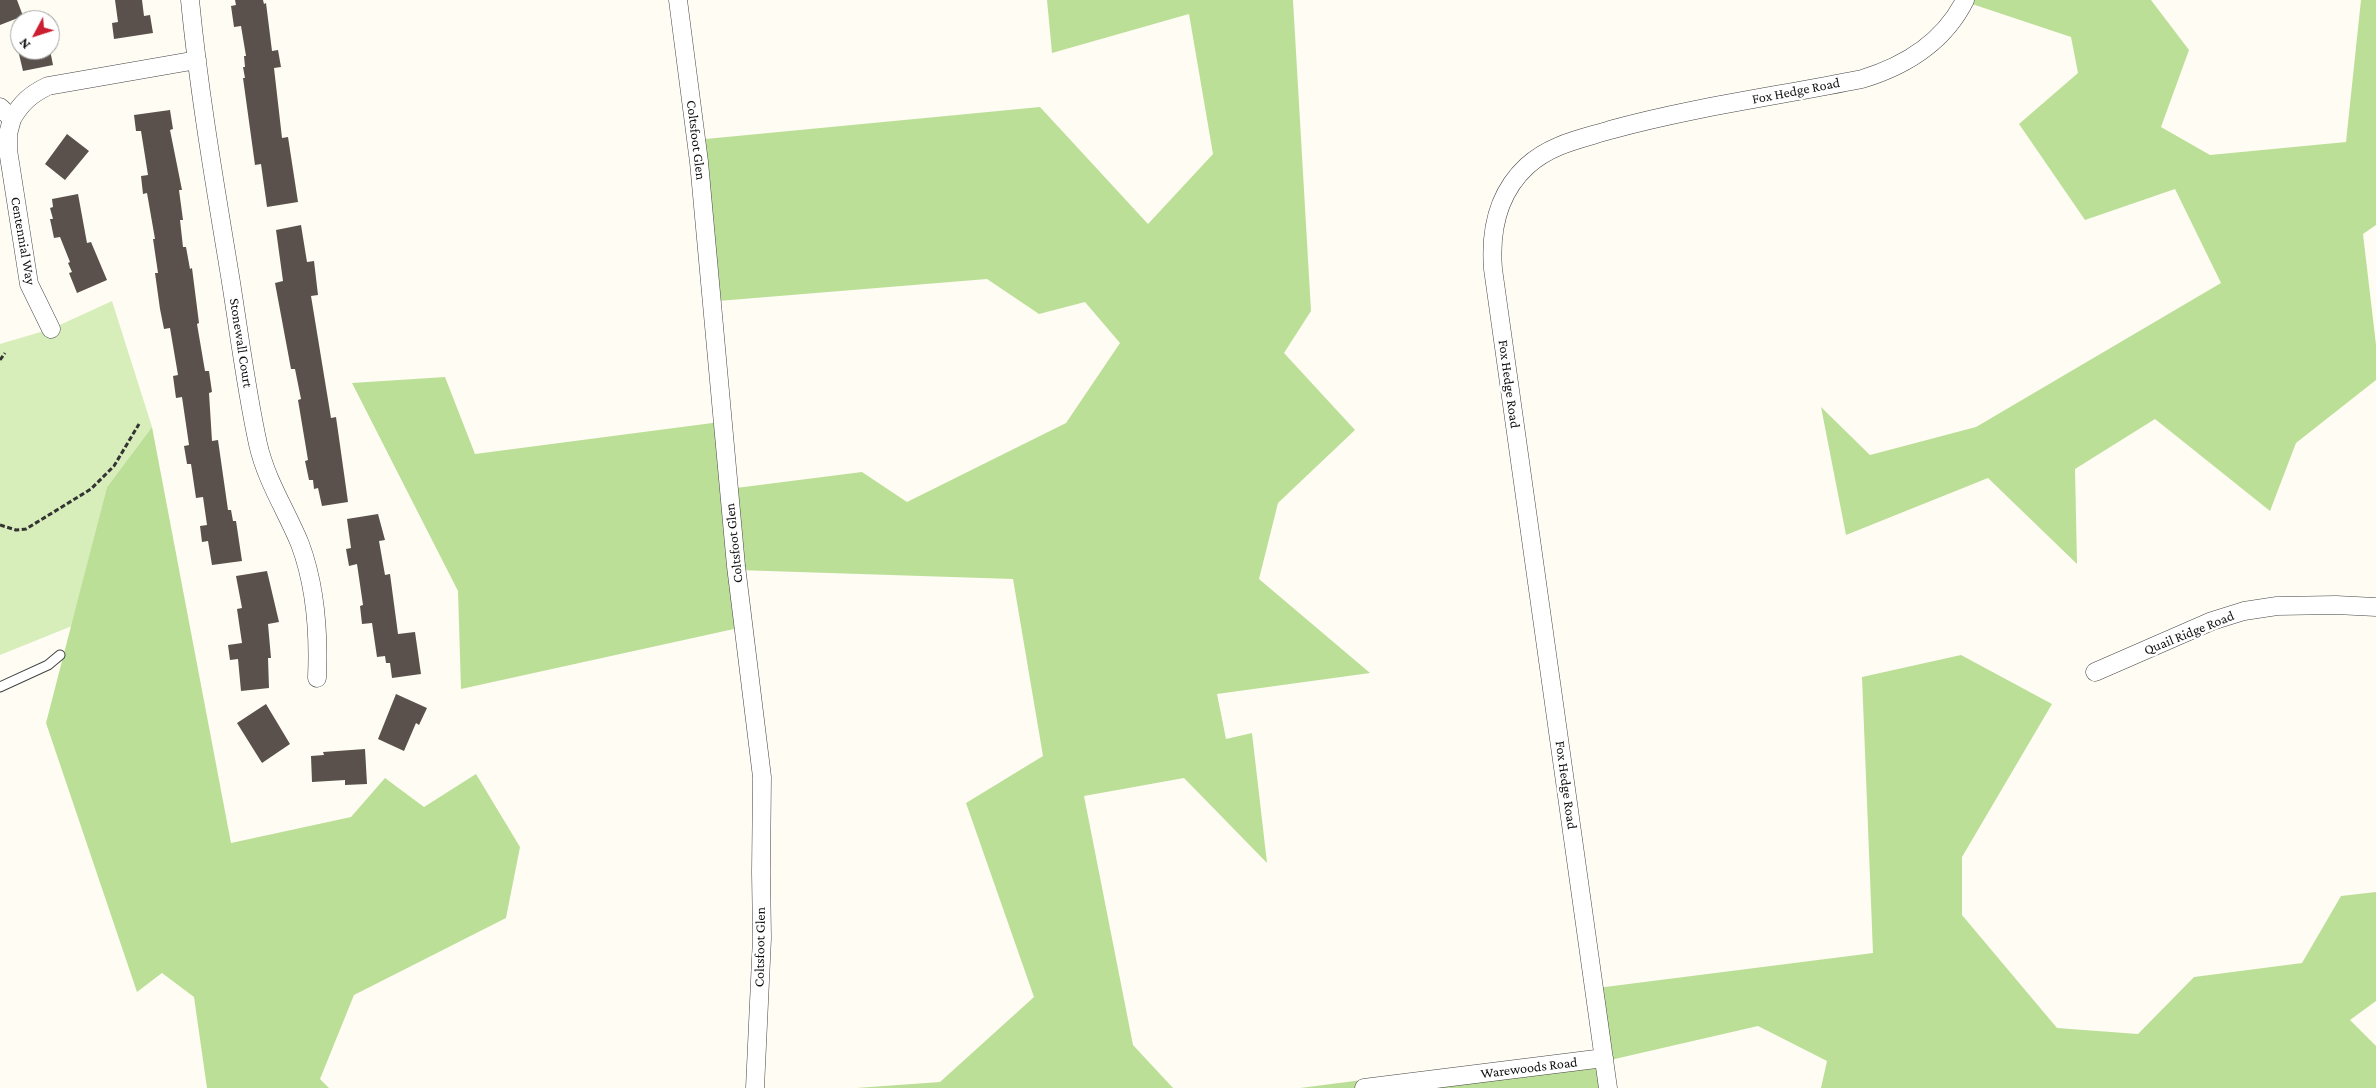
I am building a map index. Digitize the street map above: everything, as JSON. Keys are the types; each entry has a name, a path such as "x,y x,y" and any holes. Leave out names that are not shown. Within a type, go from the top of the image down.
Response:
{"street":[{"name":"Stonewall Court","path":"190,0 197,60 258,444 273,489 301,546 311,582 317,619 317,678"},
{"name":"Coltsfoot Glen","path":"678,0 699,162 736,566 762,777 762,938 755,1088"},
{"name":"Fox Hedge Road","path":"1608,1088 1493,269 1491,248 1494,224 1501,202 1513,182 1527,166 1544,153 1564,143 1646,121 1862,79 1886,72 1930,45 1947,28 1965,0"},
{"name":"Centennial Way","path":"51,329 29,284 8,150 6,113 19,106 32,94 48,86 197,60"},
{"name":"Quail Ridge Road","path":"2094,672 2212,621 2244,611 2277,606 2336,605 2376,607"},
{"name":"Warewoods Road","path":"1364,1088 1604,1058"}],"lane":[{"path":"0,686 48,665 60,655"}],"path":[{"path":"0,360 5,353"},
{"path":"0,525 16,530 26,529 91,489 114,466 139,424"}],"green space":[{"path":"1047,0 1293,0 1311,311 1284,353 1355,430 1278,503 1259,579 1370,673 1217,694 1226,739 1252,733 1267,863 1184,778 1084,796 1133,1045 1173,1088 856,1088 940,1082 1034,997 966,803 1043,756 1013,579 737,570 743,627 461,689 458,591 352,383 445,377 475,454 720,422 728,489 862,472 907,502 1066,423 1120,343 1085,302 1039,314 987,279 706,302 695,140 1040,107 1148,224 1213,154 1189,14 1052,53"},
{"path":"1973,0 2151,0 2189,50 2161,127 2210,155 2346,142 2361,0 2376,0 2376,225 2363,234 2376,345 2376,380 2296,443 2270,511 2155,419 2075,469 2077,564 1988,478 1846,535 1821,407 1870,455 1976,427 2221,283 2175,189 2085,220 2019,124 2078,73 2071,37 1972,4"},
{"path":"112,301 152,427 107,487 72,626 0,655 0,344 51,329"},
{"path":"152,427 231,843 351,817 385,778 424,807 476,774 520,847 506,918 354,995 320,1079 329,1088 207,1088 194,997 162,973 137,992 46,723 107,487"},
{"path":"1961,655 2052,704 1962,857 1962,915 2057,1028 2138,1034 2194,977 2302,963 2341,896 2376,892 2376,1001 2350,1020 2376,1046 2376,1088 1821,1088 1827,1061 1758,1026 1606,1061 1610,1088 1300,1088 1604,1049 1597,988 1873,953 1862,677"}],"building":[{"path":"0,0 17,0 21,10 10,10 10,21 0,25"},
{"path":"115,0 142,0 144,16 150,15 153,33 114,39 112,23 118,22"},
{"path":"235,0 263,0 264,4 266,3 272,51 278,50 281,67 274,68 282,138 288,137 298,202 267,207 261,164 255,165 243,78 245,78 244,56 246,56 241,26 234,27 231,6 236,5"},
{"path":"20,60 52,60 53,65 23,71"},
{"path":"170,110 173,129 170,130 182,190 179,190 183,220 180,220 183,247 186,247 190,269 192,268 199,323 197,324 205,371 209,371 212,392 209,393 212,441 218,440 228,510 231,510 233,521 236,521 242,561 212,565 208,541 202,542 200,526 207,525 203,497 196,498 191,464 187,464 184,446 189,445 182,397 176,398 173,376 178,375 170,328 164,329 160,309 155,273 158,273 153,239 155,239 147,193 143,194 141,176 148,175 141,131 136,131 134,115"},
{"path":"67,134 89,151 65,180 45,164"},
{"path":"78,194 87,243 91,242 107,280 77,293 69,273 72,272 68,263 70,262 60,237 54,238 50,219 53,219 50,208 53,207 52,199"},
{"path":"301,225 307,262 314,261 318,295 311,296 331,418 336,417 348,502 322,506 318,488 314,489 313,480 309,480 305,461 308,460 298,400 301,399 295,369 291,369 275,283 283,281 276,230"},
{"path":"378,514 385,540 379,541 385,575 390,574 398,634 415,632 421,674 392,678 390,663 386,663 385,656 377,657 372,623 362,624 360,606 363,605 357,564 349,566 346,549 351,548 347,519"},
{"path":"267,571 279,622 268,624 271,658 268,658 269,688 241,691 238,659 230,660 228,645 242,643 237,609 242,608 236,576"},
{"path":"396,694 427,708 419,725 416,723 404,751 378,739"},
{"path":"266,704 290,744 262,763 237,723"},
{"path":"365,749 367,784 345,785 345,780 312,782 311,756 324,755 323,752"}]}
